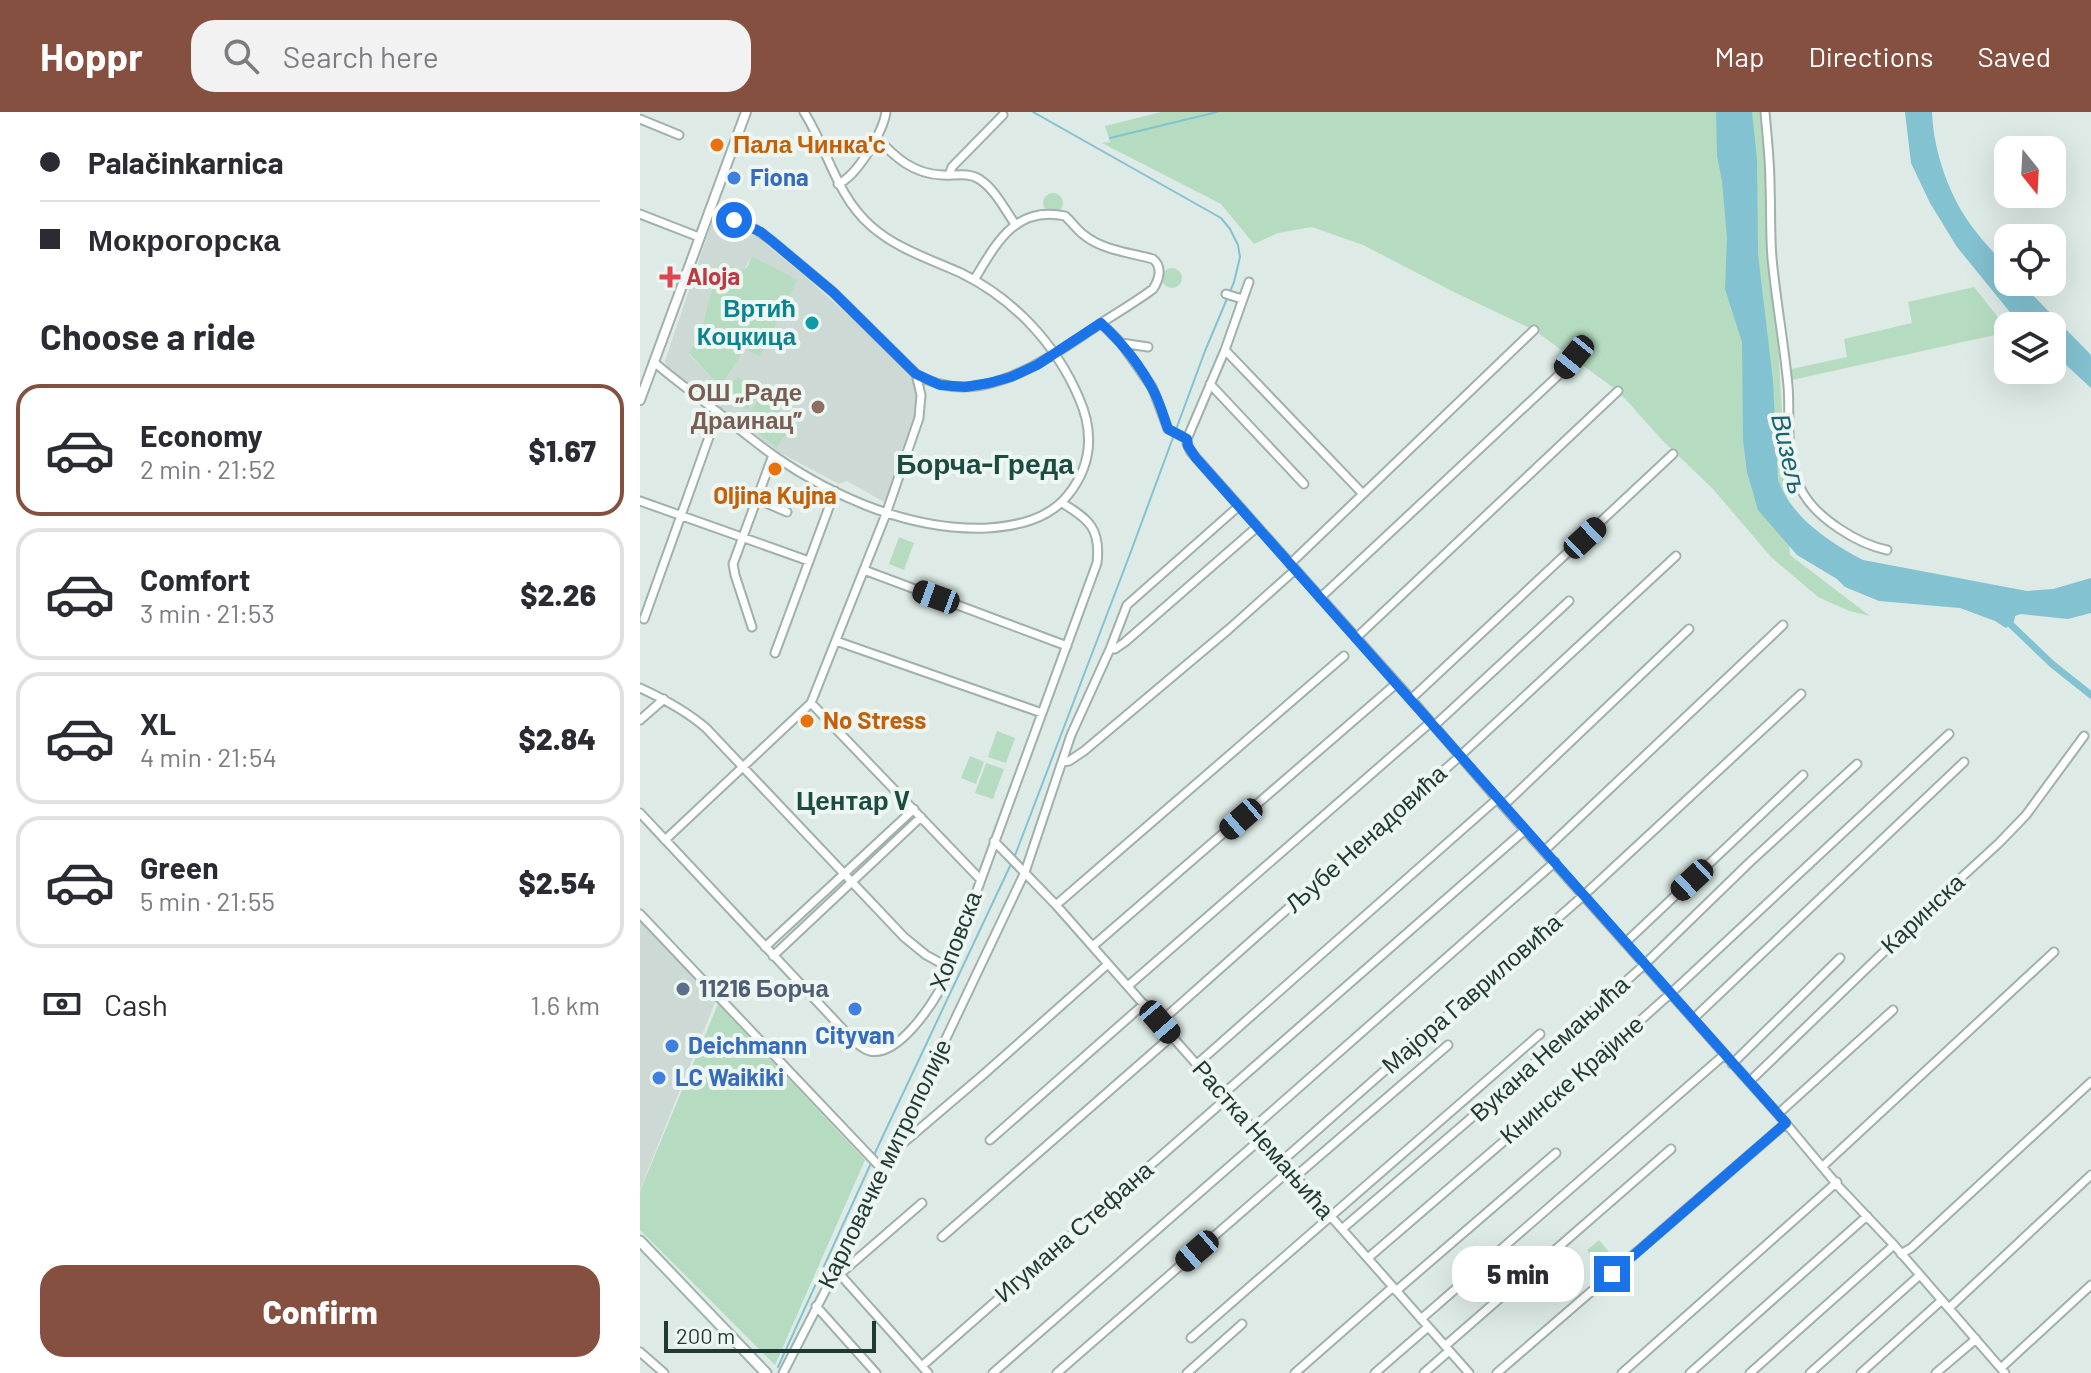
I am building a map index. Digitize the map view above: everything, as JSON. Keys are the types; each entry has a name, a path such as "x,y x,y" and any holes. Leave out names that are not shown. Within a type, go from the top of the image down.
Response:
{"main road":[{"path":"640,1241 766,1373"}],"street":[{"path":"640,400 746,112"},
{"path":"654,362 773,455 835,491 886,514 939,524 1000,527 1023,523 1047,513 1062,503 1073,489 1088,453 1089,428 1080,399 1055,354 1015,308 991,289 902,247 865,221 838,184 804,112"},
{"path":"838,184 849,177 877,138 886,112"},
{"path":"1765,112 1772,255 1788,386 1791,461 1803,494 1812,504 1853,538 1887,550"},
{"path":"949,175 952,167 1003,115"},
{"path":"640,119 679,135"},
{"path":"877,138 906,165 930,174 969,175 979,179 989,187 1015,224"},
{"path":"709,211 755,229 772,241 833,292 916,374 940,385 970,386 1011,377 1055,354 1153,289 1158,279 1157,262 1153,259 1090,240 1063,216 1034,215 1015,224 998,242 974,280"},
{"path":"640,214 699,237"},
{"path":"1185,440 1225,350 1249,282"},
{"path":"1230,295 1242,299"},
{"path":"1101,323 1121,343 1152,387 1171,432 1185,440 1196,458 2003,1371 2091,1285"},
{"path":"1063,762 1084,751 1229,629 1363,494 1534,330"},
{"path":"1121,343 1148,347"},
{"path":"1225,350 1363,494"},
{"path":"1320,598 1563,371 1574,357"},
{"path":"665,840 811,703 886,514 919,418 921,395 916,374"},
{"path":"1210,384 1304,484"},
{"path":"1356,638 1618,391"},
{"path":"644,619 718,412"},
{"path":"1411,699 1673,454"},
{"path":"752,627 733,564 773,455"},
{"path":"775,653 835,491"},
{"path":"757,499 787,512"},
{"path":"640,501 809,561"},
{"name":"Хоповска","path":"640,813 854,1041 871,1051 886,1049 912,1029 933,1004 942,986 980,879 997,843 1097,563 1096,533 1088,521 1062,503"},
{"name":"Карловачке митрополије","path":"783,1373 816,1306 838,1272 894,1145 1025,872 1071,735 1130,600 1239,506"},
{"path":"1110,649 1125,642 1257,527"},
{"name":"Љубе Ненадовића","path":"1160,1022 1460,756 1676,556"},
{"path":"864,570 1067,646"},
{"path":"1128,986 1432,724 1569,601"},
{"path":"1544,851 1783,625"},
{"path":"1503,806 1689,629"},
{"path":"836,641 1042,713"},
{"path":"1056,905 1344,656"},
{"path":"1093,946 1397,683"},
{"path":"640,688 683,710 706,728 914,946 948,967"},
{"name":"Мајора Гавриловића","path":"1282,1161 1584,895 1801,694"},
{"path":"640,720 664,699"},
{"path":"811,703 980,879"},
{"name":"Книнске Крајине","path":"1368,1258 1671,993 1949,734"},
{"name":"Каринска","path":"1749,1082 1999,843 2026,815 2084,736"},
{"path":"1693,1019 1964,762"},
{"name":"Вукана Немањића","path":"1342,1229 1644,965 1857,764"},
{"path":"1625,943 1803,775"},
{"path":"1197,1064 1497,799"},
{"path":"765,947 914,809"},
{"path":"773,956 921,817"},
{"name":"Игумана Стефана","path":"925,1370 1225,1096 1525,830"},
{"name":"Растка Немањића","path":"997,843 1093,946 1469,1373"},
{"path":"1253,1128 1555,862"},
{"path":"640,914 883,1170"},
{"path":"1823,1166 2054,952"},
{"path":"1732,1064 1840,958"},
{"path":"894,1145 902,1144 1108,964"},
{"path":"990,1140 1144,1004"},
{"path":"1778,1114 1893,1010"},
{"path":"1191,1338 1540,1034"},
{"path":"942,1237 1172,1036"},
{"path":"1057,1373 1448,1045"},
{"path":"1421,1319 1724,1055"},
{"path":"1901,1254 2091,1082"},
{"path":"1497,1373 1786,1123"},
{"path":"993,1373 1262,1138"},
{"path":"1424,1373 1671,1149"},
{"path":"1295,1373 1556,1153"},
{"path":"1949,1308 2091,1175"},
{"path":"1622,1373 1837,1182"},
{"path":"922,1203 838,1272 925,1370"},
{"path":"1690,1373 1867,1216"},
{"path":"1750,1373 1894,1245"},
{"path":"1810,1373 1920,1275"},
{"path":"1861,1373 1942,1300"},
{"path":"816,1306 876,1373"},
{"path":"1187,1373 1242,1324"},
{"path":"1375,1373 1428,1327"},
{"path":"1936,1373 1976,1339"},
{"path":"640,1352 664,1373"}],"shaded area":[{"name":"ОШ „Раде Драинац”","path":"716,220 735,225 758,238 852,319 913,378 917,396 916,414 886,503 847,481 839,484 777,451 666,366 665,361 712,222","holes":["752,256 767,265 760,357 745,349 720,387 689,354 702,327 720,263 744,270"]},
{"path":"640,920 716,1000 640,1190"}],"green space":[{"path":"1161,112 1765,112 1790,555 1870,616 1849,611 1818,597 1771,557 1713,489 1663,441 1618,391 1534,330 1363,245 1312,227 1278,233 1254,244 1221,204 1102,143 1110,142 1105,126"},
{"path":"1049,193 1057,193 1063,203 1057,213 1049,213 1043,207 1043,199"},
{"path":"752,256 797,280 760,357 745,349 720,387 689,353 702,327 719,263 744,270"},
{"path":"1168,268 1176,268 1182,278 1176,288 1168,288 1162,282 1162,274"},
{"path":"1974,287 1994,312 1994,335 1792,380 1791,369 1847,357 1844,339 1912,323 1908,302"},
{"path":"737,377 760,394 747,410 725,392"},
{"path":"762,396 796,423 776,447 743,421"},
{"path":"899,537 914,543 904,570 889,564"},
{"path":"997,731 1015,738 1006,763 988,757"},
{"path":"970,756 984,762 976,784 961,778"},
{"path":"986,763 1004,769 993,799 975,793"},
{"path":"718,1004 865,1160 775,1365 640,1230 640,1191"},
{"path":"1599,1240 1617,1261 1604,1271 1587,1250"}],"water":[{"path":"1716,112 1752,112 1757,159 1758,254 1773,381 1778,480 1792,506 1813,528 1863,560 2027,591 2053,589 2091,578 2091,613 2068,619 2021,614 2015,616 2014,622 2006,628 1960,608 1879,601 1845,587 1797,555 1758,510 1747,472 1743,440 1742,342 1725,289 1727,238 1717,156"},
{"path":"1905,112 1932,112 1934,136 1947,182 1962,212 1994,253 1994,293 1957,247 1930,203 1911,163"},
{"path":"1997,296 2034,296 2049,312 2010,312"},
{"path":"2066,329 2091,355 2091,388 2066,365"}],"waterway":[{"path":"1014,858 1205,351 1234,282 1240,257 1238,245 1221,218 1033,112"},
{"path":"1110,138 1217,112"},
{"path":"2005,619 2052,664 2091,695"},
{"path":"874,1155 1011,864"},
{"path":"778,1367 872,1161"}],"place":[{"name":"Пала Чинка'с","path":"717,145"},
{"name":"Fiona","path":"734,178"},
{"name":"Aloja","path":"670,277"},
{"name":"Вртић Коцкица","path":"812,323"},
{"name":"ОШ „Раде Драинац”","path":"818,407"},
{"name":"Oljina Kujna","path":"775,469"},
{"name":"No Stress","path":"807,721"},
{"name":"11216 Борча","path":"683,989"},
{"name":"Cityvan","path":"855,1009"},
{"name":"Deichmann","path":"672,1046"},
{"name":"LC Waikiki","path":"659,1078"}],"district":[{"name":"Борча-Греда","path":"985,464"},
{"name":"Центар V","path":"853,801"}],"route":[{"path":"734,220 761,232 833,292 916,374 940,385 965,387 1022,373 1101,323 1145,375 1168,429 1187,439 1196,458 1786,1123 1612,1274"}],"water label":[{"name":"Визељ","path":"1789,454"}]}
